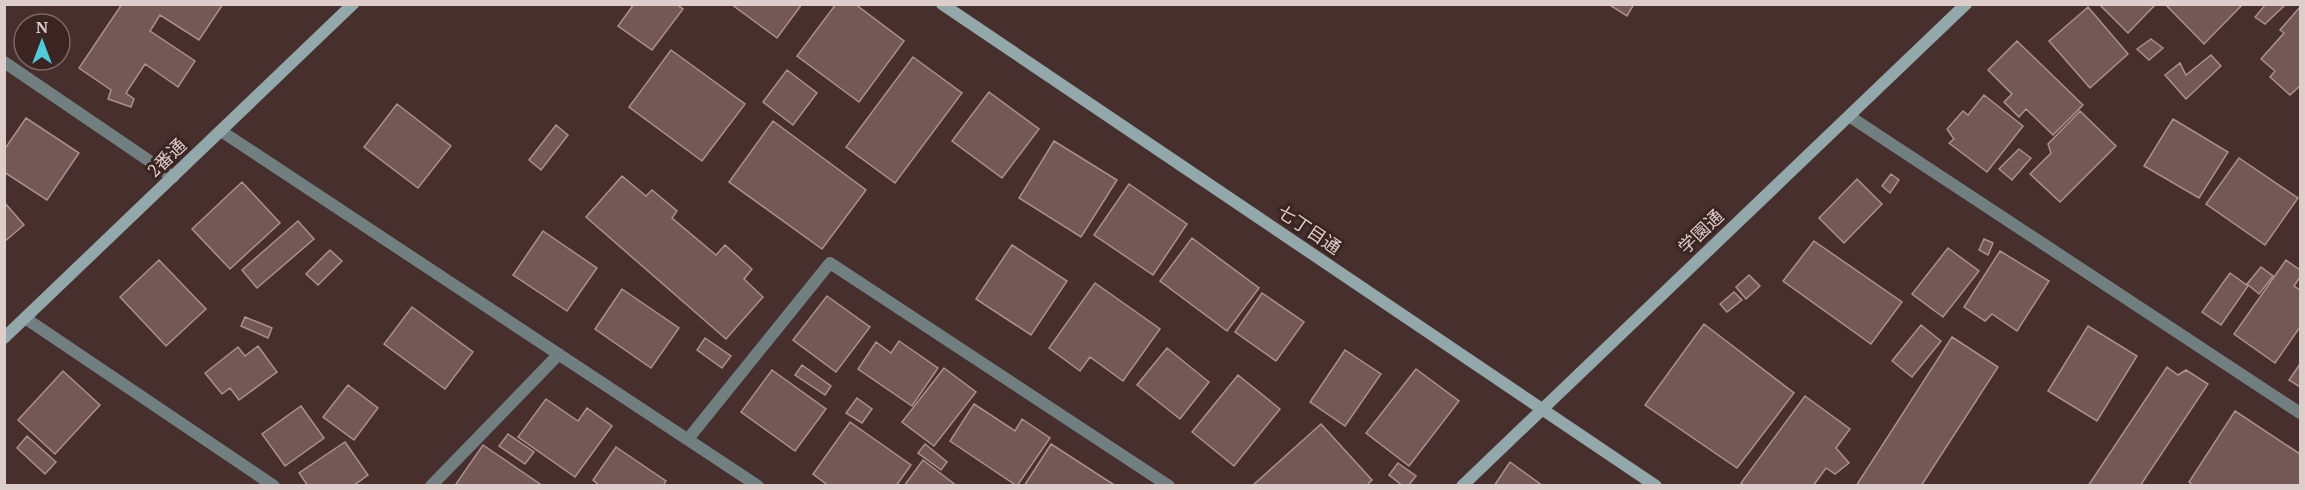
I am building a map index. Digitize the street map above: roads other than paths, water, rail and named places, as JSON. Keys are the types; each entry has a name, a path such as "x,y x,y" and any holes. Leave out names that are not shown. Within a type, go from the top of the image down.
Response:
{"street":[{"name":"2番通","path":"7,332 26,318 353,4"},
{"name":"七丁目通","path":"942,4 1656,486"},
{"name":"学園通","path":"1462,486 1966,4"},
{"path":"4,62 173,177"},
{"path":"1849,116 2301,413"},
{"path":"221,131 758,486"},
{"path":"688,439 830,263 1169,486"},
{"path":"26,318 274,486"},
{"path":"431,486 559,354"}]}
